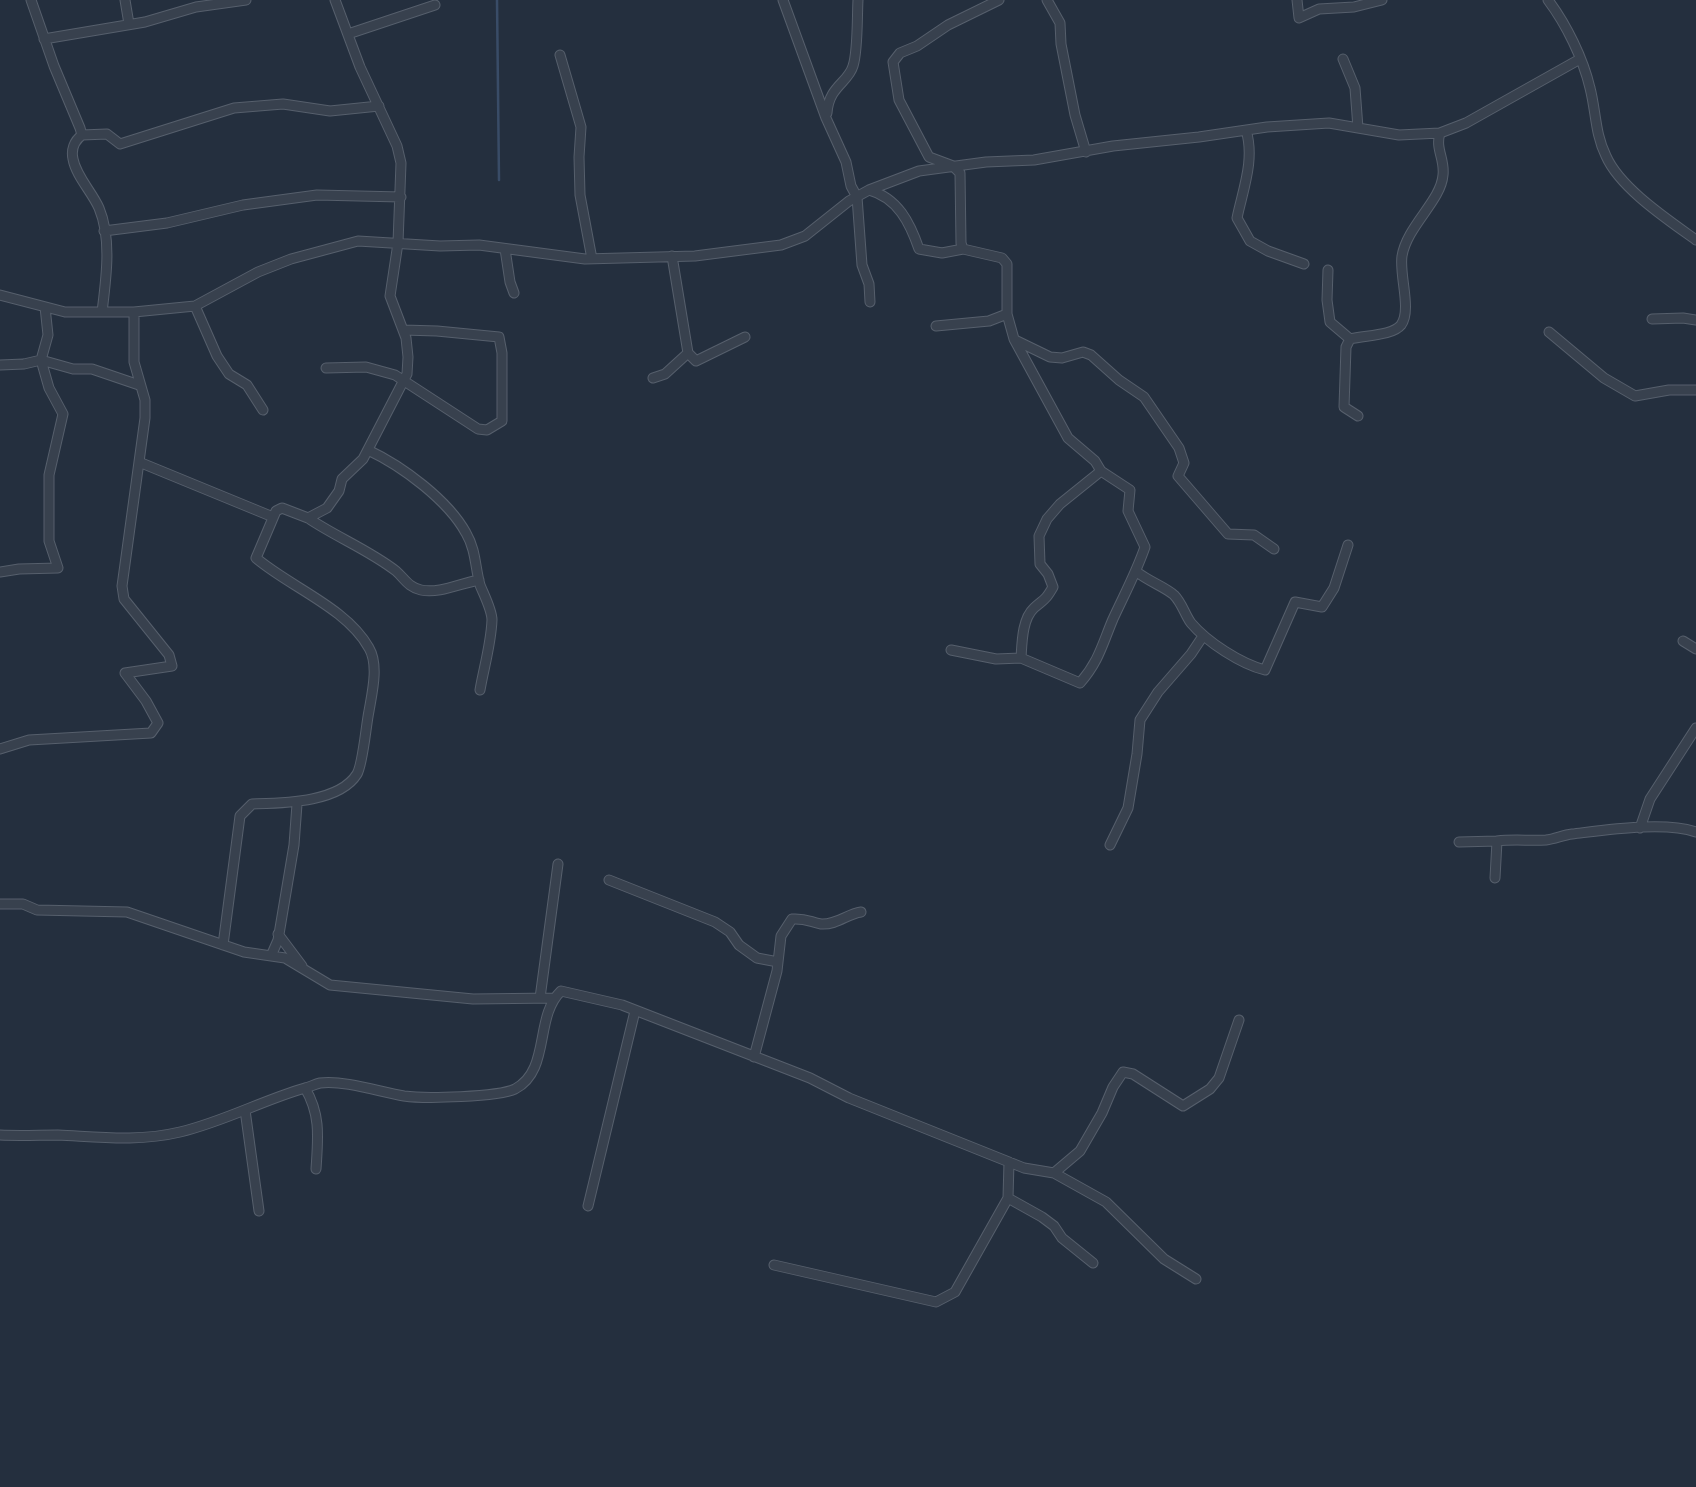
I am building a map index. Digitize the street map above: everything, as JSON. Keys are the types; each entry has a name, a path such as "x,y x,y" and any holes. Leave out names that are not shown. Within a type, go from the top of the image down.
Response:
{"street":[{"path":"31,0 82,135"},
{"path":"125,0 129,24"},
{"path":"44,39 129,24 196,7 246,0"},
{"path":"308,518 327,509 339,491 342,479 363,459 404,379 408,357 403,330 390,296 398,243 401,163 397,146 360,67 335,0"},
{"path":"783,0 857,197 862,265 869,284 870,302"},
{"path":"826,118 828,102 837,86 853,68 858,0"},
{"path":"963,249 960,173 953,166 929,157 899,100 892,62 900,53 917,46 948,25 999,0"},
{"path":"1047,0 1059,23 1075,115 1086,152"},
{"path":"1297,0 1299,18 1319,9 1354,8 1381,0"},
{"path":"1548,0 1580,59 1590,86 1598,138 1606,158 1630,190 1696,240"},
{"path":"348,34 435,5"},
{"path":"560,55 582,127 579,157 580,195 592,258"},
{"path":"1343,59 1355,89 1358,128"},
{"path":"0,295 65,312 134,312 195,306 258,272 290,259 351,241 440,246 479,245 592,258 672,256 781,245 805,236 869,190 919,171 1034,160 1112,146 1246,130 1329,123 1399,135 1440,133 1466,123 1580,59"},
{"path":"102,312 106,258 100,209 72,157 75,142 82,135 107,134 120,144 234,108 283,104 330,111 379,106"},
{"path":"1246,130 1250,141 1250,162 1237,218 1250,241 1268,251 1304,264"},
{"path":"1358,416 1344,407 1346,347 1350,339 1368,334 1388,334 1400,326 1406,313 1401,273 1402,254 1418,219 1435,197 1444,176 1437,143 1440,133"},
{"path":"869,190 882,193 896,204 912,229 919,249 942,253 963,249 1002,258 1007,264 1007,314 1014,339 1068,438 1095,461 1101,471 1130,490 1128,511 1145,547 1137,572 1114,617 1094,667 1080,683 1021,658 996,659 951,650"},
{"path":"104,231 166,223 243,205 317,195 401,197"},
{"path":"505,249 514,293"},
{"path":"672,256 688,353 696,360 745,337"},
{"path":"1328,270 1327,300 1330,322 1350,339"},
{"path":"195,306 217,356 229,374 247,385 262,410"},
{"path":"0,572 58,568 48,541 49,475 63,414 49,388 41,360 48,335 45,307"},
{"path":"0,749 30,740 151,733 158,723 146,701 125,673 172,666 169,655 124,599 122,586 145,418 145,400 134,362 134,312"},
{"path":"936,326 989,321 1007,314"},
{"path":"1652,319 1696,320"},
{"path":"326,368 366,367 404,379 445,410 478,429 496,427 502,421 502,353 499,337 403,330"},
{"path":"1549,332 1604,378 1635,396 1669,390 1696,390"},
{"path":"1014,339 1050,357 1062,358 1083,352 1091,355 1119,380 1144,397 1179,448 1184,463 1178,476 1228,534 1254,535 1274,550"},
{"path":"653,378 665,373 688,353"},
{"path":"0,365 41,360 73,369 92,369 139,385"},
{"path":"368,450 399,466 438,498 466,531 492,616 480,690"},
{"path":"139,462 273,517"},
{"path":"1021,658 1026,620 1033,609 1045,601 1053,587 1040,564 1039,536 1046,519 1101,471"},
{"path":"223,945 240,816 252,804 297,804 344,787 358,773 372,689 373,664 370,650 352,626 256,558 276,511 282,508 308,518 386,563 401,575 408,585 423,590 441,589 479,580"},
{"path":"1137,572 1146,580 1173,594 1203,636 1254,667 1265,670 1295,602 1322,607 1334,588 1348,545"},
{"path":"1111,845 1128,808 1140,720 1158,692 1203,636"},
{"path":"1684,641 1696,649"},
{"path":"1640,828 1650,799 1696,729"},
{"path":"271,956 278,940 295,845 297,804"},
{"path":"1458,842 1547,840 1570,834 1656,827 1696,832"},
{"path":"1495,878 1497,841"},
{"path":"540,998 558,864"},
{"path":"609,880 715,922 730,932 739,945 757,958 778,962"},
{"path":"0,904 23,904 37,910 127,912 244,952 285,958 330,985 473,999 554,998"},
{"path":"754,1057 778,962 781,936 792,919 806,918 822,924 840,921 861,912"},
{"path":"278,934 306,970"},
{"path":"0,1135 146,1139 181,1132 320,1083 407,1097 506,1092 526,1080 534,1067 549,1007 554,998 561,991 572,992 622,1005 810,1078 849,1098 1024,1168 1054,1173 1106,1202 1164,1259 1196,1279"},
{"path":"588,1206 635,1011"},
{"path":"1054,1173 1080,1151 1102,1113 1113,1087 1124,1072 1133,1074 1183,1106 1210,1089 1219,1078 1239,1020"},
{"path":"305,1088 315,1105 319,1135 316,1169"},
{"path":"245,1110 258,1211"},
{"path":"774,1265 936,1302 955,1292 1007,1198 1009,1162"},
{"path":"1007,1198 1054,1226 1062,1238 1093,1264"}],"waterway":[{"path":"497,0 499,180"}]}
